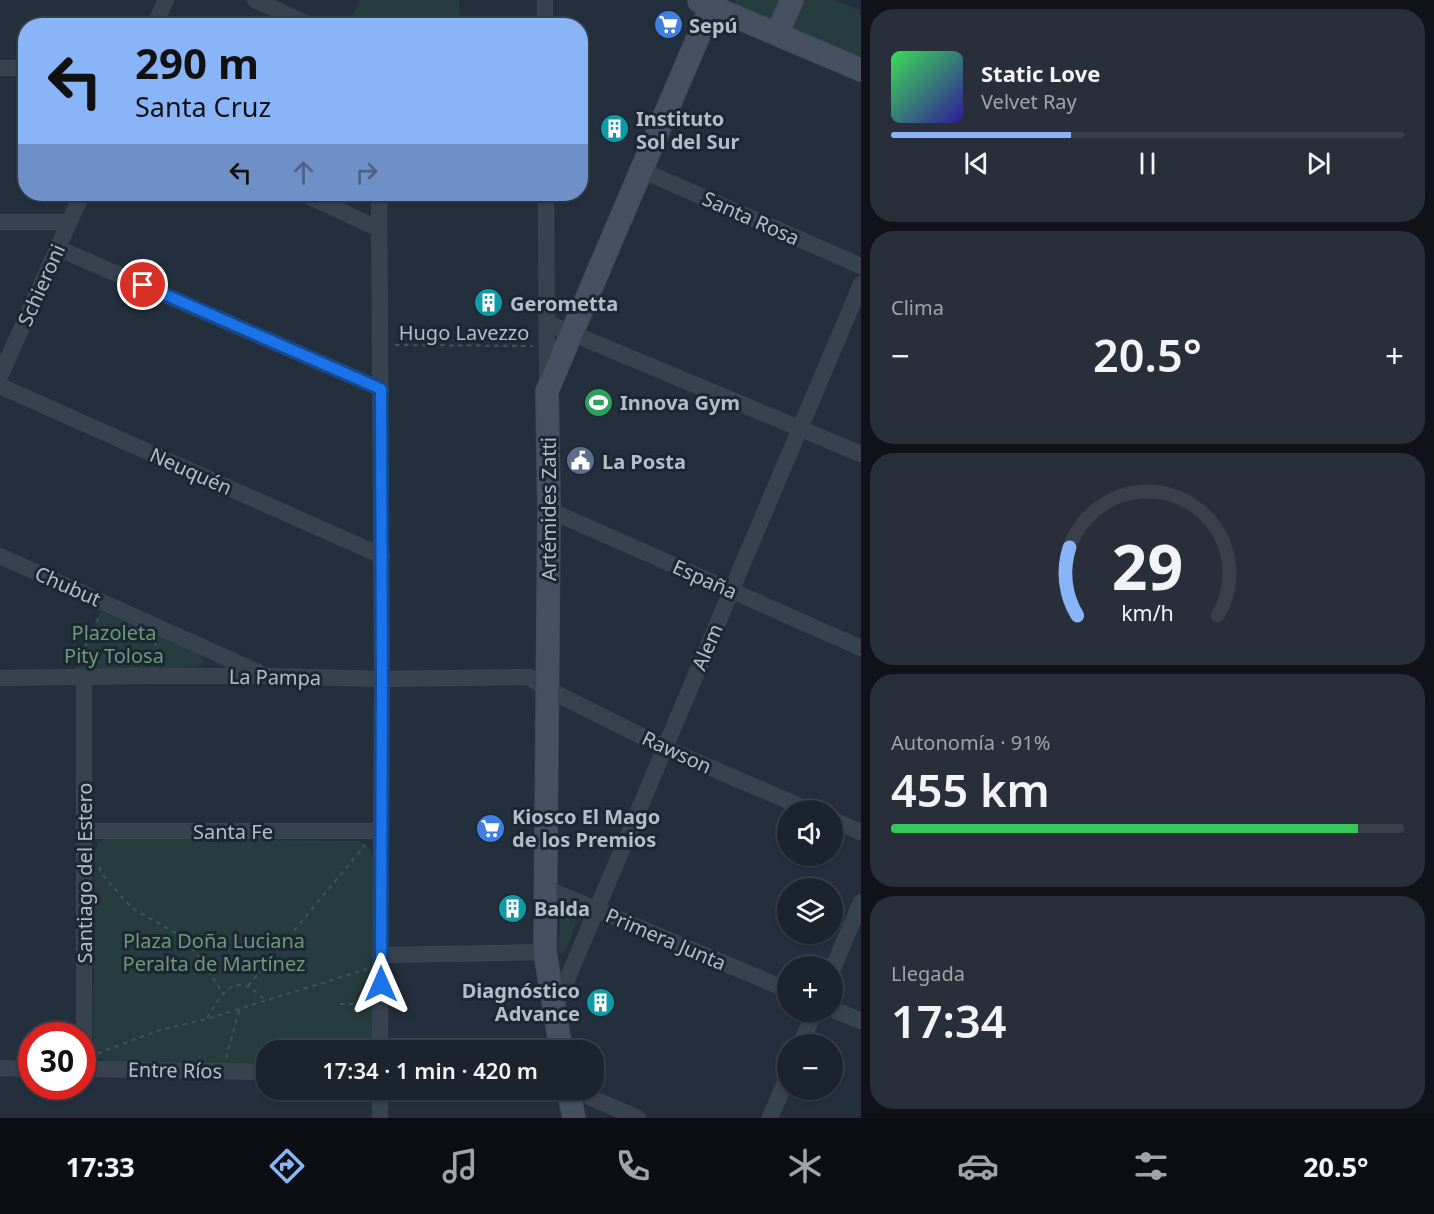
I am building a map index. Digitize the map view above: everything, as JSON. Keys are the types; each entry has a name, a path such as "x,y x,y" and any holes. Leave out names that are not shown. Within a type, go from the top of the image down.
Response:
{"main road":[{"path":"777,34 792,0"},
{"path":"707,2 861,70"},
{"name":"Artémides Zatti","path":"559,1040 545,952 549,510 547,391 641,170 707,2"},
{"path":"572,1100 574,1118"}],"street":[{"path":"158,18 166,0"},
{"path":"255,0 294,18"},
{"path":"545,0 545,18"},
{"path":"0,68 18,68"},
{"name":"Santa Rosa","path":"641,170 861,266"},
{"name":"Schieroni","path":"0,376 79,201"},
{"path":"319,201 379,229"},
{"path":"379,201 382,556 380,1040"},
{"path":"546,201 547,391"},
{"path":"0,222 69,222"},
{"path":"57,248 381,389"},
{"name":"Alem","path":"554,1011 861,284"},
{"path":"547,323 861,454"},
{"name":"Neuquén","path":"0,386 382,556"},
{"name":"España","path":"549,510 861,648"},
{"name":"Chubut","path":"0,556 266,676"},
{"name":"Santiago del Estero","path":"77,677 84,831 83,1022"},
{"name":"La Pampa","path":"0,678 529,677 547,689"},
{"name":"Rawson","path":"547,689 665,748 786,800"},
{"path":"843,825 861,832"},
{"name":"Santa Fe","path":"84,831 381,831"},
{"name":"Primera Junta","path":"545,888 777,985"},
{"path":"838,956 861,902"},
{"path":"381,960 545,952"},
{"path":"843,1014 861,1021"},
{"path":"0,1068 18,1069"},
{"name":"Entre Ríos","path":"96,1069 256,1072"},
{"path":"380,1100 380,1118"},
{"path":"596,1100 638,1118"},
{"path":"770,1118 778,1100"}],"path":[{"name":"Hugo Lavezzo","path":"380,345 547,346"},
{"path":"77,677 105,603"},
{"path":"145,676 161,628"},
{"path":"248,986 362,848 381,831"},
{"path":"98,863 102,874 135,910 183,937 222,993"},
{"path":"96,1057 101,1052 160,1030 207,1019 381,960"},
{"path":"207,1019 222,993 230,988 240,985 248,986 265,1000"},
{"path":"340,1004 380,1004"},
{"path":"225,1071 225,1059 240,1008"}],"green space":[{"path":"359,0 459,0 460,18 351,18"},
{"path":"735,0 786,0 773,19 770,19 742,10 736,5"},
{"path":"801,0 834,0 861,11 861,60 791,30 790,23"},
{"name":"Plazoleta Pity Tolosa","path":"101,611 200,655 204,661 202,665 197,667 74,670"},
{"name":"Plaza Doña Luciana Peralta de Martínez","path":"109,838 358,841 366,845 373,858 373,1040 256,1040 256,1064 109,1062 97,1056 96,1022 93,1022 95,853 98,842"},
{"path":"566,904 576,908 579,916 565,952 561,954 559,950 560,911"}],"place":[{"name":"Sepú","path":"668,25"},
{"name":"Instituto Sol del Sur","path":"615,129"},
{"name":"Gerometta","path":"489,303"},
{"name":"Innova Gym","path":"599,402"},
{"name":"La Posta","path":"581,461"},
{"name":"Kiosco El Mago de los Premios","path":"491,828"},
{"name":"Balda","path":"513,908"},
{"name":"Diagnóstico Advance","path":"601,1002"}],"route":[{"path":"143,285 381,389 381,984"}]}
